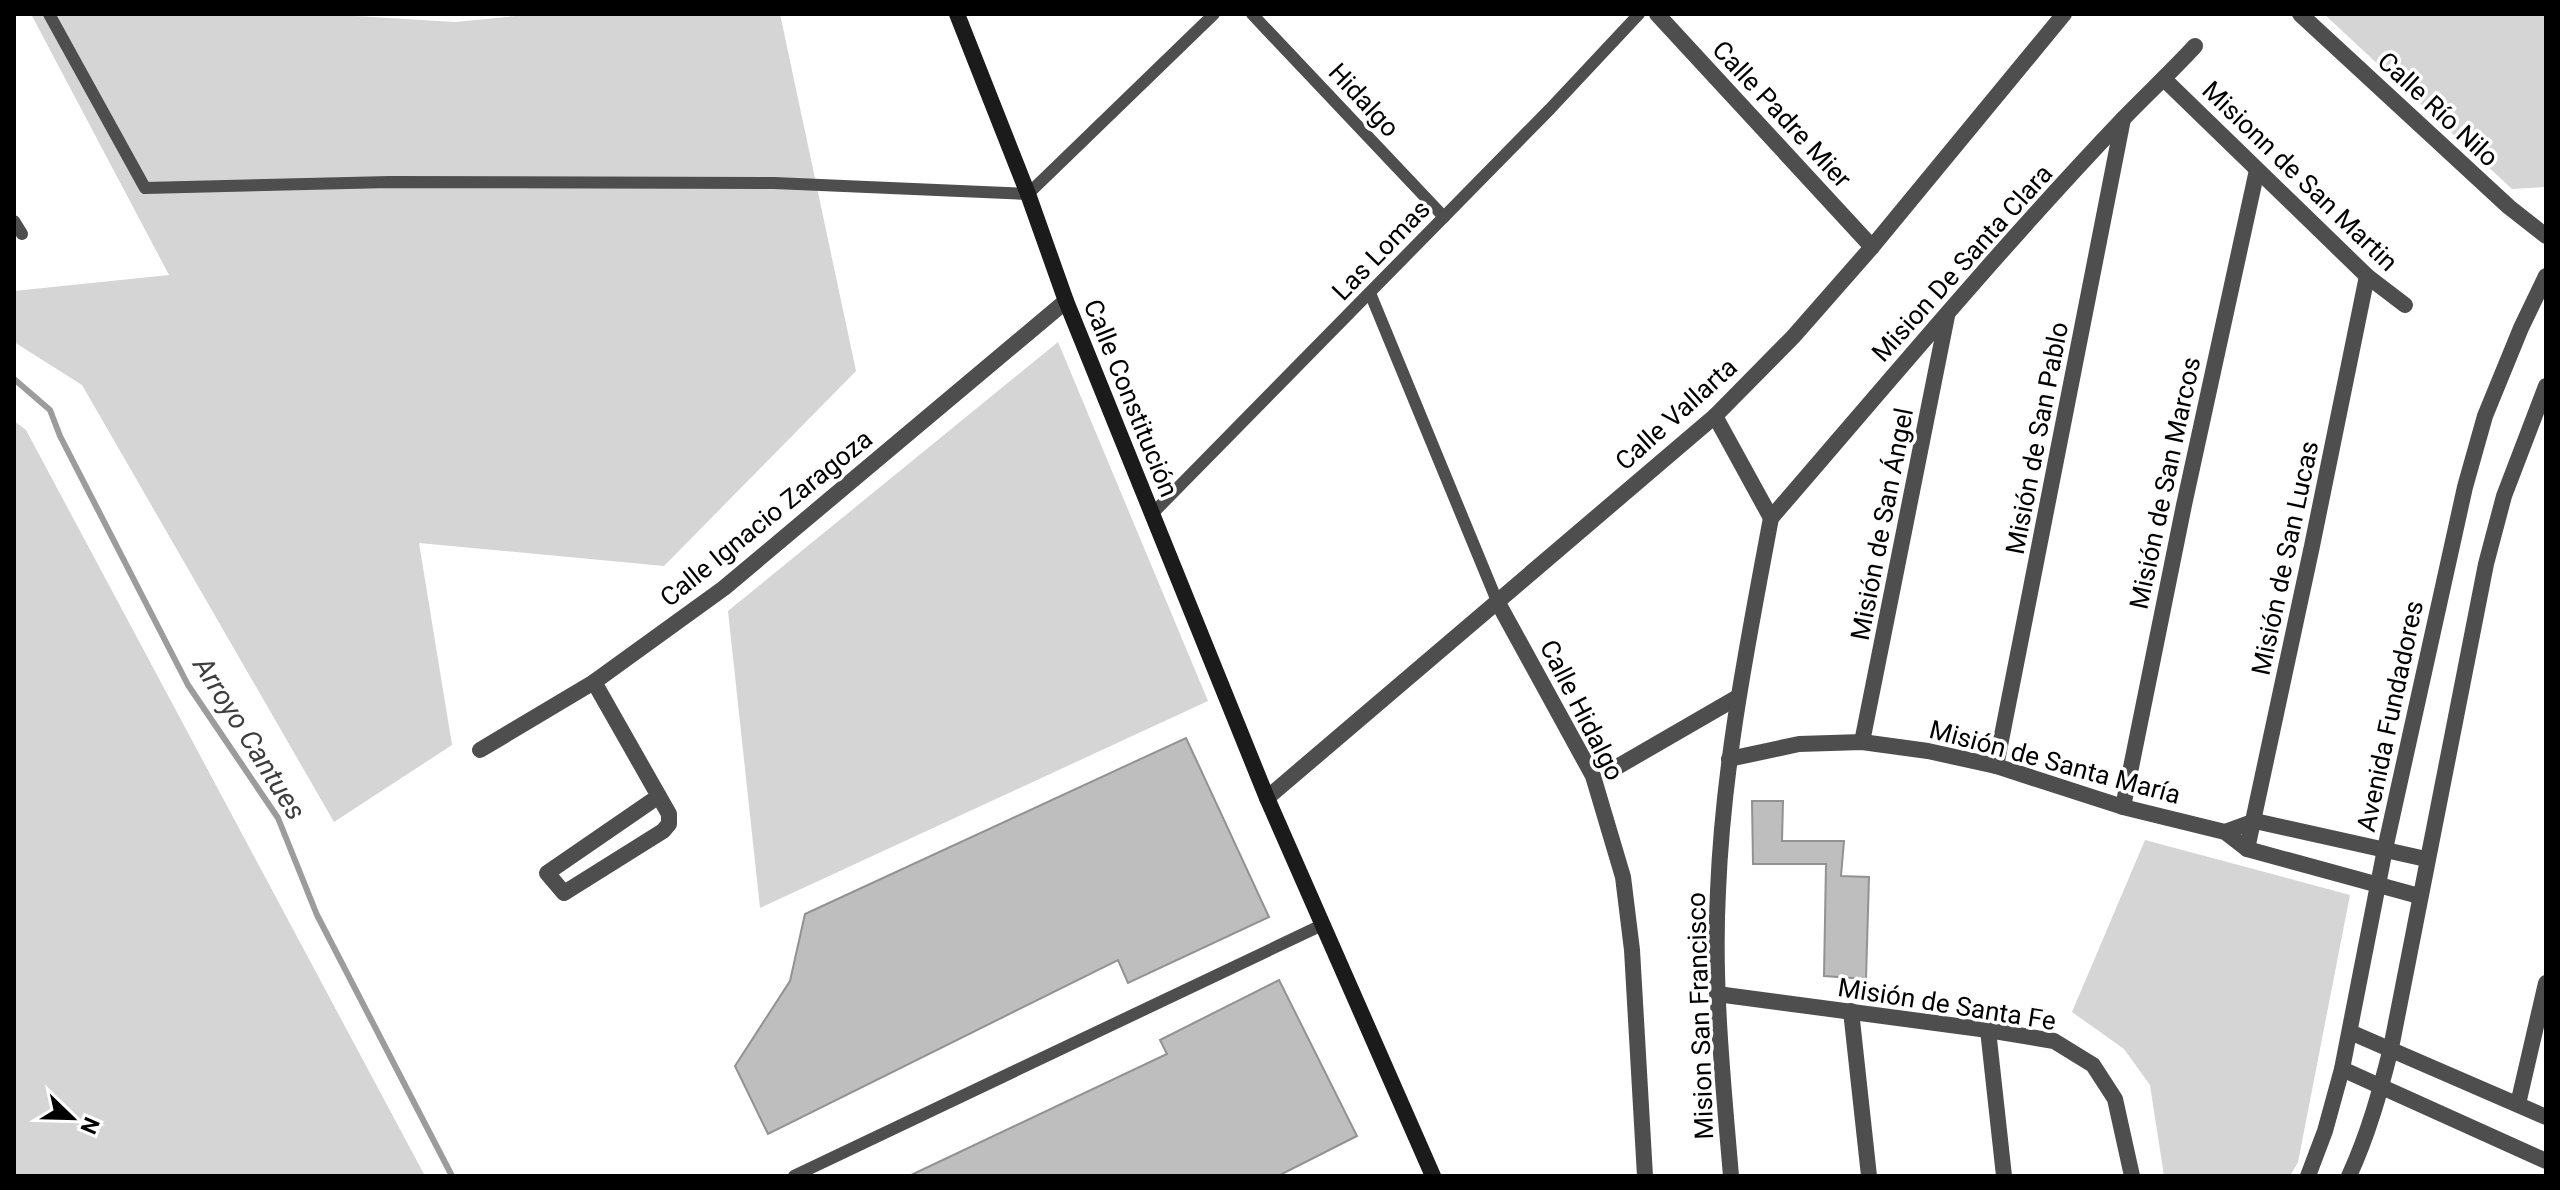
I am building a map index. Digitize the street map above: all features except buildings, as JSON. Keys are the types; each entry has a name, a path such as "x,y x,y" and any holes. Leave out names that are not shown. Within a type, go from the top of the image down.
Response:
{"main road":[{"name":"Calle Constitución","path":"957,14 1028,194 1066,301 1267,798 1433,1176"}],"street":[{"name":"Calle Padre Mier","path":"1657,14 1872,247"},
{"name":"Calle Vallarta","path":"1267,798 1715,416 1793,337 1872,247 2064,14"},
{"name":"Calle Río Nilo","path":"2300,14 2509,207 2546,236"},
{"name":"Mision De Santa Clara","path":"1771,518 2123,119 2165,80 2195,46"},
{"name":"Misionn de San Martin","path":"2165,80 2367,276 2405,305"},
{"name":"Misión de San Pablo","path":"1996,766 2123,119"},
{"name":"Misión de San Marcos","path":"2123,807 2184,505 2257,170"},
{"name":"Misión de San Lucas","path":"2247,849 2367,276"},
{"name":"Avenida Fundadores","path":"2308,1176 2325,1131 2342,1069 2385,849 2449,556 2477,444 2508,358 2546,276"},
{"name":"Calle Ignacio Zaragoza","path":"480,750 594,682 724,588 1066,301"},
{"name":"Misión de San Ángel","path":"1862,742 1947,315"},
{"path":"2349,1176 2360,1154 2382,1087 2391,1048 2486,564 2504,496 2546,386"},
{"path":"1715,416 1771,518"},
{"name":"Mision San Francisco","path":"1731,1176 1717,994 1717,893 1729,759 1771,518"},
{"name":"Calle Hidalgo","path":"1497,601 1593,776 1623,877 1632,950 1645,1176"},
{"path":"594,682 659,796 669,814 669,824 663,831 564,893 547,873 659,796"},
{"path":"1617,767 1738,697"},
{"name":"Misión de Santa María","path":"1729,759 1799,744 1862,742 1928,751 1996,766 2123,807 2225,832"},
{"path":"2225,832 2255,821 2426,859"},
{"path":"2225,832 2247,849 2419,896"},
{"path":"2518,1104 2546,983"},
{"name":"Misión de Santa Fe","path":"1717,994 2054,1041 2093,1065 2115,1099 2132,1176"},
{"path":"1851,1011 1869,1176"},
{"path":"1988,1030 2004,1176"},
{"path":"2350,1032 2546,1117"},
{"path":"2342,1069 2546,1161"}],"lane":[{"path":"49,14 145,188 390,182 774,183 1028,194 1214,14"},
{"name":"Hidalgo","path":"1252,14 1444,217"},
{"name":"Las Lomas","path":"1152,514 1639,14"},
{"path":"14,221 22,234"},
{"name":"Calle Hidalgo","path":"1370,293 1497,601"},
{"path":"794,1176 1322,925"}],"shaded area":[{"path":"31,14 322,14 455,22 537,14 780,14 856,371 664,566 419,543 452,745 334,822 82,385 14,342 14,291 169,275"},
{"path":"2324,14 2546,14 2546,187 2512,189"},
{"path":"1058,342 1208,701 760,908 728,611"},
{"path":"14,421 26,430 425,1176 14,1176"},
{"path":"2145,840 2350,895 2298,1162 2290,1176 2164,1176 2150,1085 2124,1049 2072,1012"}],"waterway":[{"name":"Arroyo Cantues","path":"14,379 50,410 60,436 188,685 278,818 317,915 452,1176"}]}
